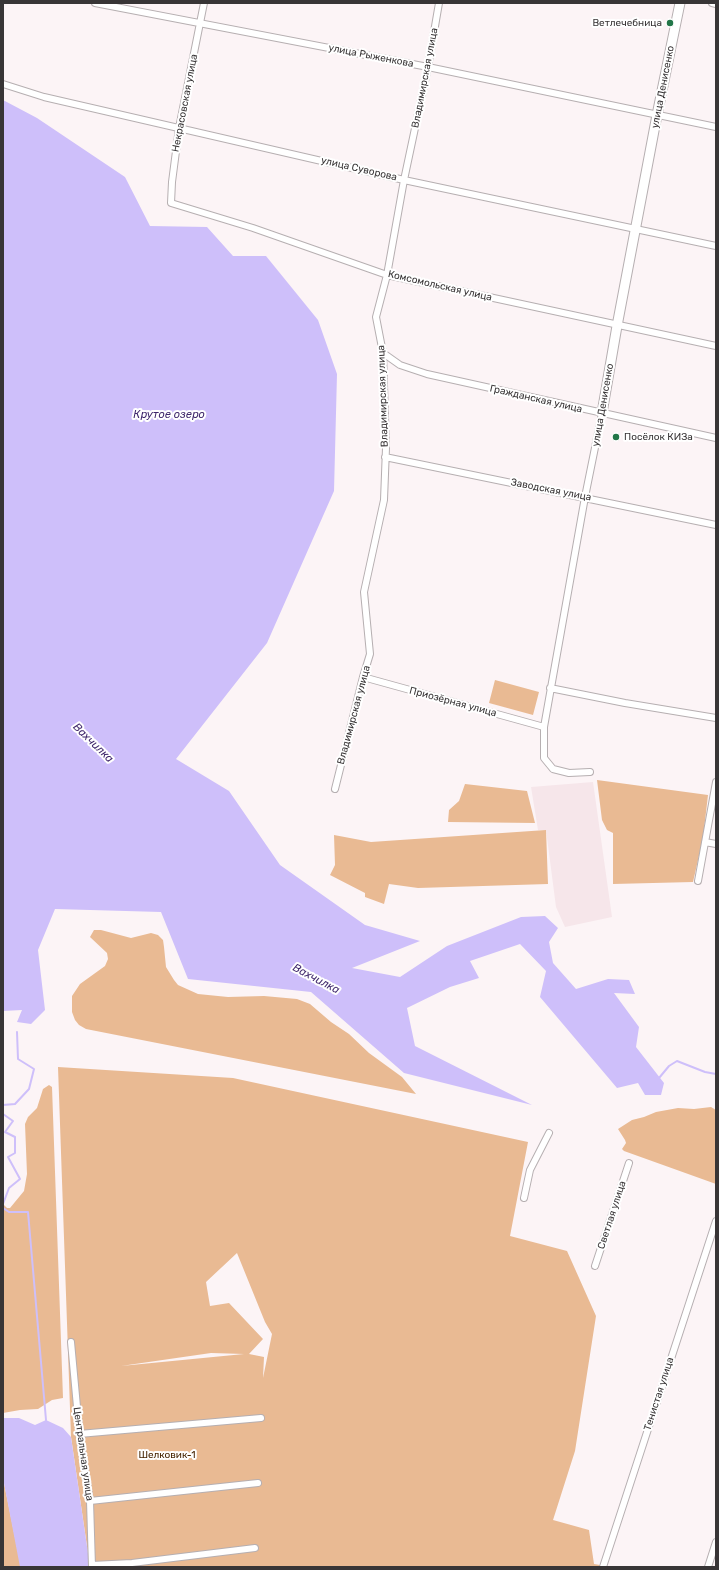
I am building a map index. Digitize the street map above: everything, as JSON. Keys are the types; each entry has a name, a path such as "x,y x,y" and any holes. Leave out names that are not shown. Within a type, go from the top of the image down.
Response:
{"street":[{"name":"улица Рыженкова","path":"95,3 428,67 716,127"},
{"name":"Некрасовская улица","path":"171,203 172,182 179,128 204,3"},
{"name":"Владимирская улица","path":"335,789 370,654 364,592 384,500 385,457 383,354 376,317 387,275 404,180 428,67 439,3"},
{"name":"улица Денисенко","path":"590,772 569,773 553,769 544,758 544,727 617,326 680,3"},
{"path":"712,3 716,4"},
{"name":"улица Суворова","path":"3,84 44,97 404,180 716,246"},
{"name":"Комсомольская улица","path":"171,203 253,228 387,275 617,326 716,346"},
{"name":"Гражданская улица","path":"383,354 400,365 427,374 716,438"},
{"name":"Заводская улица","path":"385,457 716,525"},
{"name":"Приозёрная улица","path":"363,677 544,727"},
{"path":"550,688 625,704 716,718"},
{"path":"698,881 716,782"},
{"path":"705,842 716,844"},
{"path":"524,1198 530,1170 549,1133"},
{"name":"Светлая улица","path":"595,1266 629,1164"},
{"name":"Тенистая улица","path":"603,1567 716,1221"},
{"name":"Центральная улица","path":"71,1342 79,1434 90,1501 92,1566"},
{"path":"79,1434 261,1418"},
{"path":"90,1501 258,1483"},
{"path":"708,1567 716,1542"},
{"path":"92,1566 132,1563 255,1548"}],"shaded area":[{"path":"593,782 612,917 565,927 556,907 546,830 538,830 531,787"}],"green space":[{"path":"495,680 539,692 533,715 489,703"},
{"path":"597,780 708,795 703,838 693,882 613,884 613,833 607,830 602,820"},
{"path":"465,784 527,791 535,823 448,822 449,810 459,801"},
{"path":"546,830 548,884 418,888 389,884 384,904 365,897 365,893 330,875 335,865 334,835 371,842"},
{"path":"94,930 101,930 131,938 151,933 158,935 163,940 166,967 174,980 178,985 198,994 228,997 264,996 297,999 310,1004 331,1022 349,1034 369,1053 402,1077 416,1094 86,1029 79,1025 75,1020 72,1012 72,996 80,984 105,966 108,959 107,953 90,937"},
{"name":"Шелковик-1","path":"58,1067 233,1078 528,1142 510,1236 567,1251 596,1316 575,1451 553,1520 589,1530 594,1564 612,1567 90,1567 71,1437","holes":["237,1253 265,1322 272,1334 263,1378 264,1357 249,1354 263,1339 229,1303 210,1306 206,1282","211,1353 244,1354 121,1366"]},
{"path":"49,1085 52,1087 63,1398 52,1400 38,1409 3,1413 3,1204 7,1208 10,1208 24,1191 27,1174 25,1124 28,1117 37,1108 43,1089"},
{"path":"711,1107 716,1110 716,1184 622,1149 626,1143 618,1129 632,1120 656,1112 678,1108 694,1109"},
{"path":"3,1478 20,1562 20,1567 3,1567"}],"water":[{"name":"Крутое озеро","path":"3,100 37,118 125,177 150,226 207,227 233,256 266,256 318,320 337,374 334,491 267,643 176,759 229,791 280,865 365,925 420,941 352,968 400,977 447,946 521,917 545,916 558,928 549,942 553,963 576,989 608,979 629,980 635,994 614,993 639,1027 636,1047 664,1083 661,1095 645,1095 638,1083 617,1088 540,997 546,971 520,944 470,961 479,978 450,987 407,1008 415,1046 532,1105 404,1073 311,992 188,979 161,912 55,909 38,950 45,1010 31,1024 17,1022 22,1010 3,1011"},
{"path":"3,1418 19,1418 35,1425 46,1420 63,1428 71,1437 90,1567 20,1567 3,1478"}],"waterway":[{"path":"3,1105 15,1104 29,1089 34,1069 18,1059 17,1032"},
{"name":"Вахчилка","path":"659,1078 669,1066 677,1061 705,1072 716,1074"},
{"path":"3,1114 13,1121 5,1132 15,1137 15,1153 8,1157 20,1179 9,1188 3,1204"},
{"path":"3,1208 9,1212 28,1212 46,1420"}],"place":[{"name":"Ветлечебница","path":"670,23"},
{"name":"Посёлок КИЗа","path":"616,437"}]}
